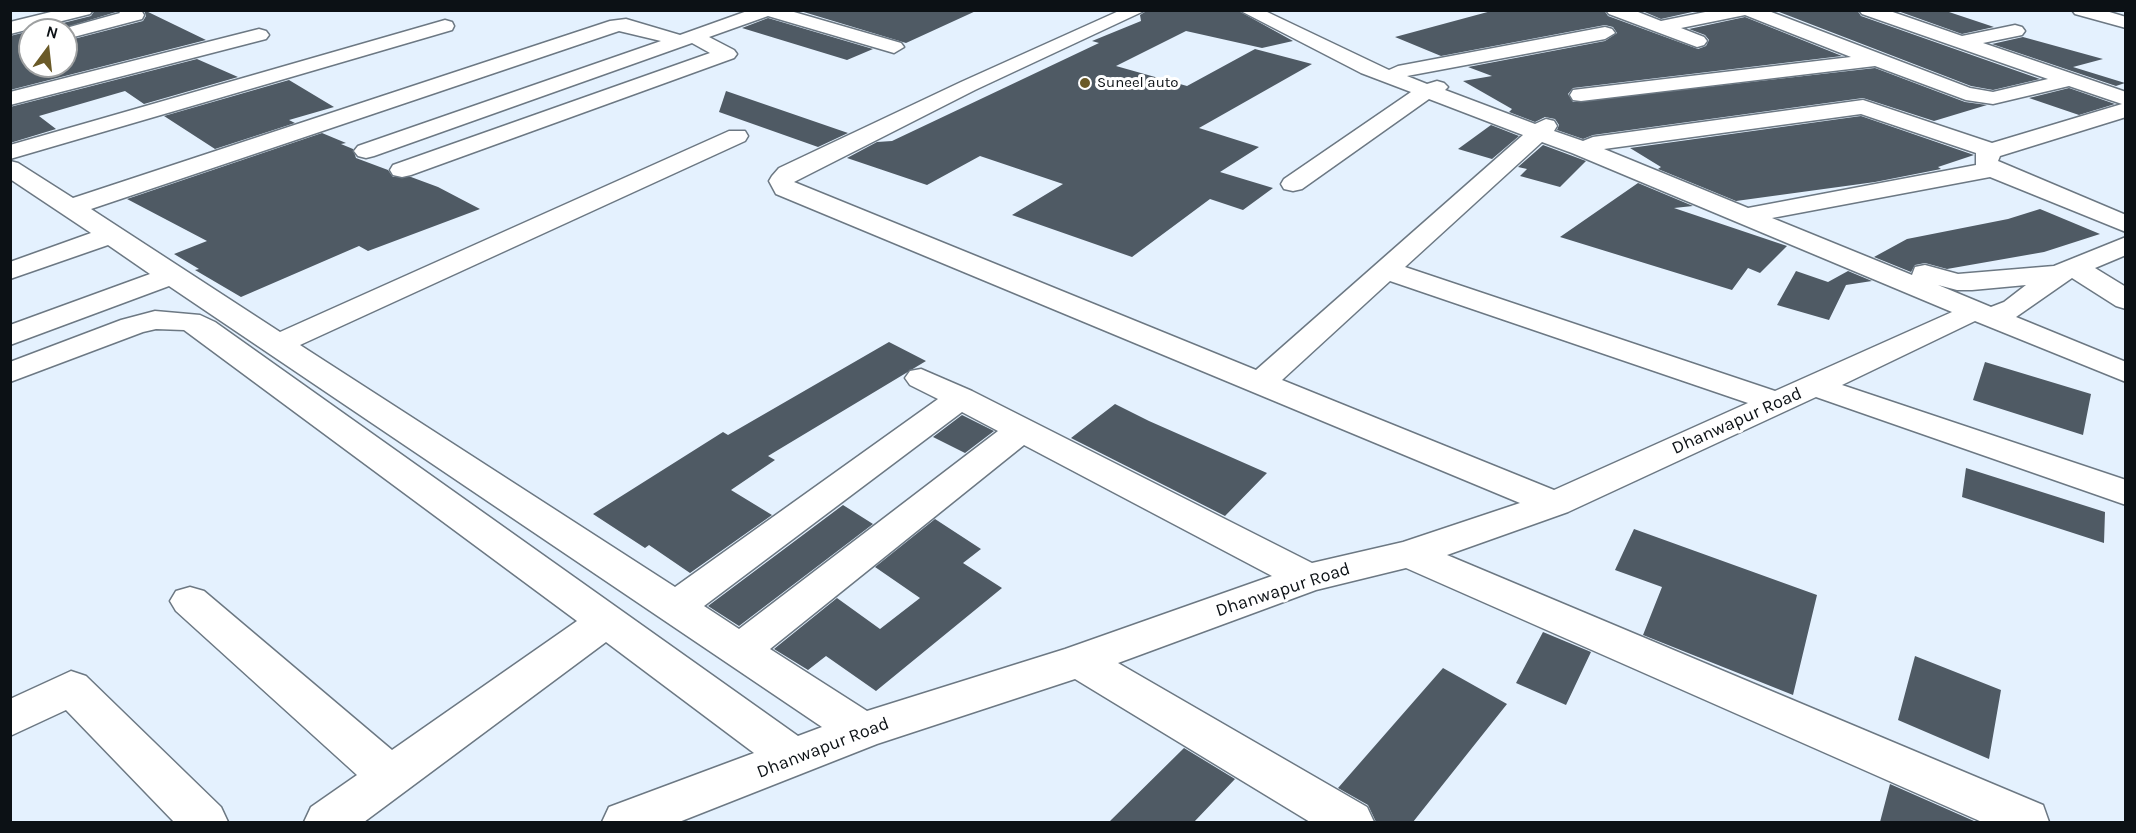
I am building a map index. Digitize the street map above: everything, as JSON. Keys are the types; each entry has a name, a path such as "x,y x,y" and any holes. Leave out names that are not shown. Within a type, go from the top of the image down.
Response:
{"street":[{"path":"10,12 16,10"},
{"path":"10,28 84,10"},
{"path":"78,30 135,15 127,10"},
{"path":"1137,10 968,86 788,173 781,181 785,189 803,198 1555,504"},
{"path":"1248,10 1398,72 1431,89"},
{"path":"1267,10 1368,69 1431,89 1542,130 1757,217 2126,373"},
{"path":"1615,10 1697,41"},
{"path":"1660,27 1746,10 1966,94 1980,97 1993,98 2070,80"},
{"path":"1868,10 2126,99"},
{"path":"2081,10 2126,23"},
{"path":"366,150 769,11 894,47"},
{"path":"70,207 617,25 626,24 688,39 727,54 402,170"},
{"path":"10,152 446,26"},
{"path":"1961,42 2015,31"},
{"path":"1398,72 1605,33"},
{"path":"10,99 259,35"},
{"path":"1581,95 1878,60"},
{"path":"1293,184 1431,89"},
{"path":"1593,144 1863,108 1992,160 2126,224"},
{"path":"1757,217 1992,160 2126,110"},
{"path":"1259,384 1388,271 1542,130"},
{"path":"1542,130 1593,144 1757,217 1834,235 1919,271 1947,280 1972,282 2067,271 2126,245"},
{"path":"277,344 737,136"},
{"path":"10,168 862,731"},
{"path":"10,271 112,236"},
{"path":"1388,271 1778,403"},
{"path":"2067,271 2126,300"},
{"name":"Dhanwapur Road","path":"626,822 862,731 1079,660 1308,578 1408,554 1555,504 1815,386 1989,314 2067,271"},
{"path":"10,336 172,275"},
{"path":"1989,314 2126,353"},
{"path":"1989,314 2126,387"},
{"path":"10,373 132,326 155,320 190,321 794,758"},
{"path":"921,378 1308,578"},
{"path":"1815,386 2126,493"},
{"path":"675,607 961,398"},
{"path":"740,650 1021,430"},
{"path":"1408,554 2026,820"},
{"path":"189,601 391,777"},
{"path":"328,822 606,621"},
{"path":"1079,660 1350,822"},
{"path":"10,719 70,688 204,822"}],"building":[{"path":"95,10 116,12 78,24 78,19 91,16"},
{"path":"144,10 206,40 78,73 78,38 143,21 146,16"},
{"path":"797,10 978,10 906,43"},
{"path":"1148,10 1237,10 1293,41 1262,48 1186,31 1116,66 1187,86 1255,49 1312,64 1199,128 1259,147 1220,172 1273,188 1243,210 1210,199 1132,257 1012,215 1063,184 980,156 927,185 847,158 877,142 892,141 1099,43 1092,41 1141,21 1140,15"},
{"path":"1495,10 1604,10 1608,16 1698,49 1706,46 1709,40 1705,35 1689,29 1745,17 1842,56 1573,88 1568,94 1573,102 1875,68 1965,102 1987,105 1934,121 1863,98 1593,135 1583,139 1557,130 1559,125 1555,119 1545,117 1535,122 1509,112 1512,109 1463,81 1492,76 1468,67 1605,41 1617,33 1613,27 1605,25 1441,56 1395,37"},
{"path":"1640,10 1701,10 1661,19"},
{"path":"1774,10 1857,10 1861,16 2040,79 1993,90 1971,86"},
{"path":"1895,10 1943,10 1994,27 1962,34"},
{"path":"768,18 873,49 847,60 742,28"},
{"path":"18,34 18,78 57,78 10,90 10,36"},
{"path":"2023,37 2103,59 2073,67 2125,83 2116,86 1992,44"},
{"path":"197,59 238,77 144,104 125,91 39,116 56,129 10,143 10,107"},
{"path":"289,80 334,107 289,120 295,123 215,149 164,116"},
{"path":"2069,88 2115,104 2079,115 2029,98"},
{"path":"726,91 848,133 818,147 719,112"},
{"path":"1861,116 1974,155 1938,167 1941,169 1875,182 1736,201 1658,169 1661,167 1630,148"},
{"path":"1491,125 1519,136 1492,159 1458,149"},
{"path":"322,133 346,143 341,144 353,149 356,158 388,170 393,177 411,177 438,187 480,209 368,251 359,246 241,297 195,270 199,269 174,254 207,241 127,199"},
{"path":"1543,145 1586,161 1560,187 1520,176 1527,169 1518,167"},
{"path":"1638,183 1693,206 1674,208 1787,246 1760,273 1748,268 1732,290 1560,237"},
{"path":"2040,209 2100,234 2044,252 1947,269 1925,263 1915,265 1911,272 1874,257 1907,239 2008,219"},
{"path":"1796,271 1828,282 1848,271 1872,281 1846,285 1829,320 1777,305"},
{"path":"889,342 926,361 768,456 775,460 731,490 772,515 690,573 649,545 645,548 593,514 723,432 728,435"},
{"path":"1985,362 2091,394 2083,435 1973,400"},
{"path":"1115,404 1267,473 1225,516 1071,438"},
{"path":"962,415 994,431 965,453 933,437"},
{"path":"1966,468 2105,512 2104,543 1962,497"},
{"path":"843,505 873,524 739,626 708,606"},
{"path":"935,519 981,549 963,563 1002,588 876,691 826,656 808,670 774,649 837,598 880,629 920,598 875,567"},
{"path":"1634,529 1817,595 1793,695 1643,635 1662,587 1615,570"},
{"path":"1543,632 1591,652 1566,705 1516,683"},
{"path":"1915,656 2001,690 1989,759 1898,720"},
{"path":"1443,668 1507,704 1413,822 1376,822 1368,805 1338,788"},
{"path":"1184,748 1235,779 1194,822 1109,822"},
{"path":"1890,784 1974,821 1977,822 1880,822"}],"place":[{"name":"Suneel auto","path":"1085,83"}]}
